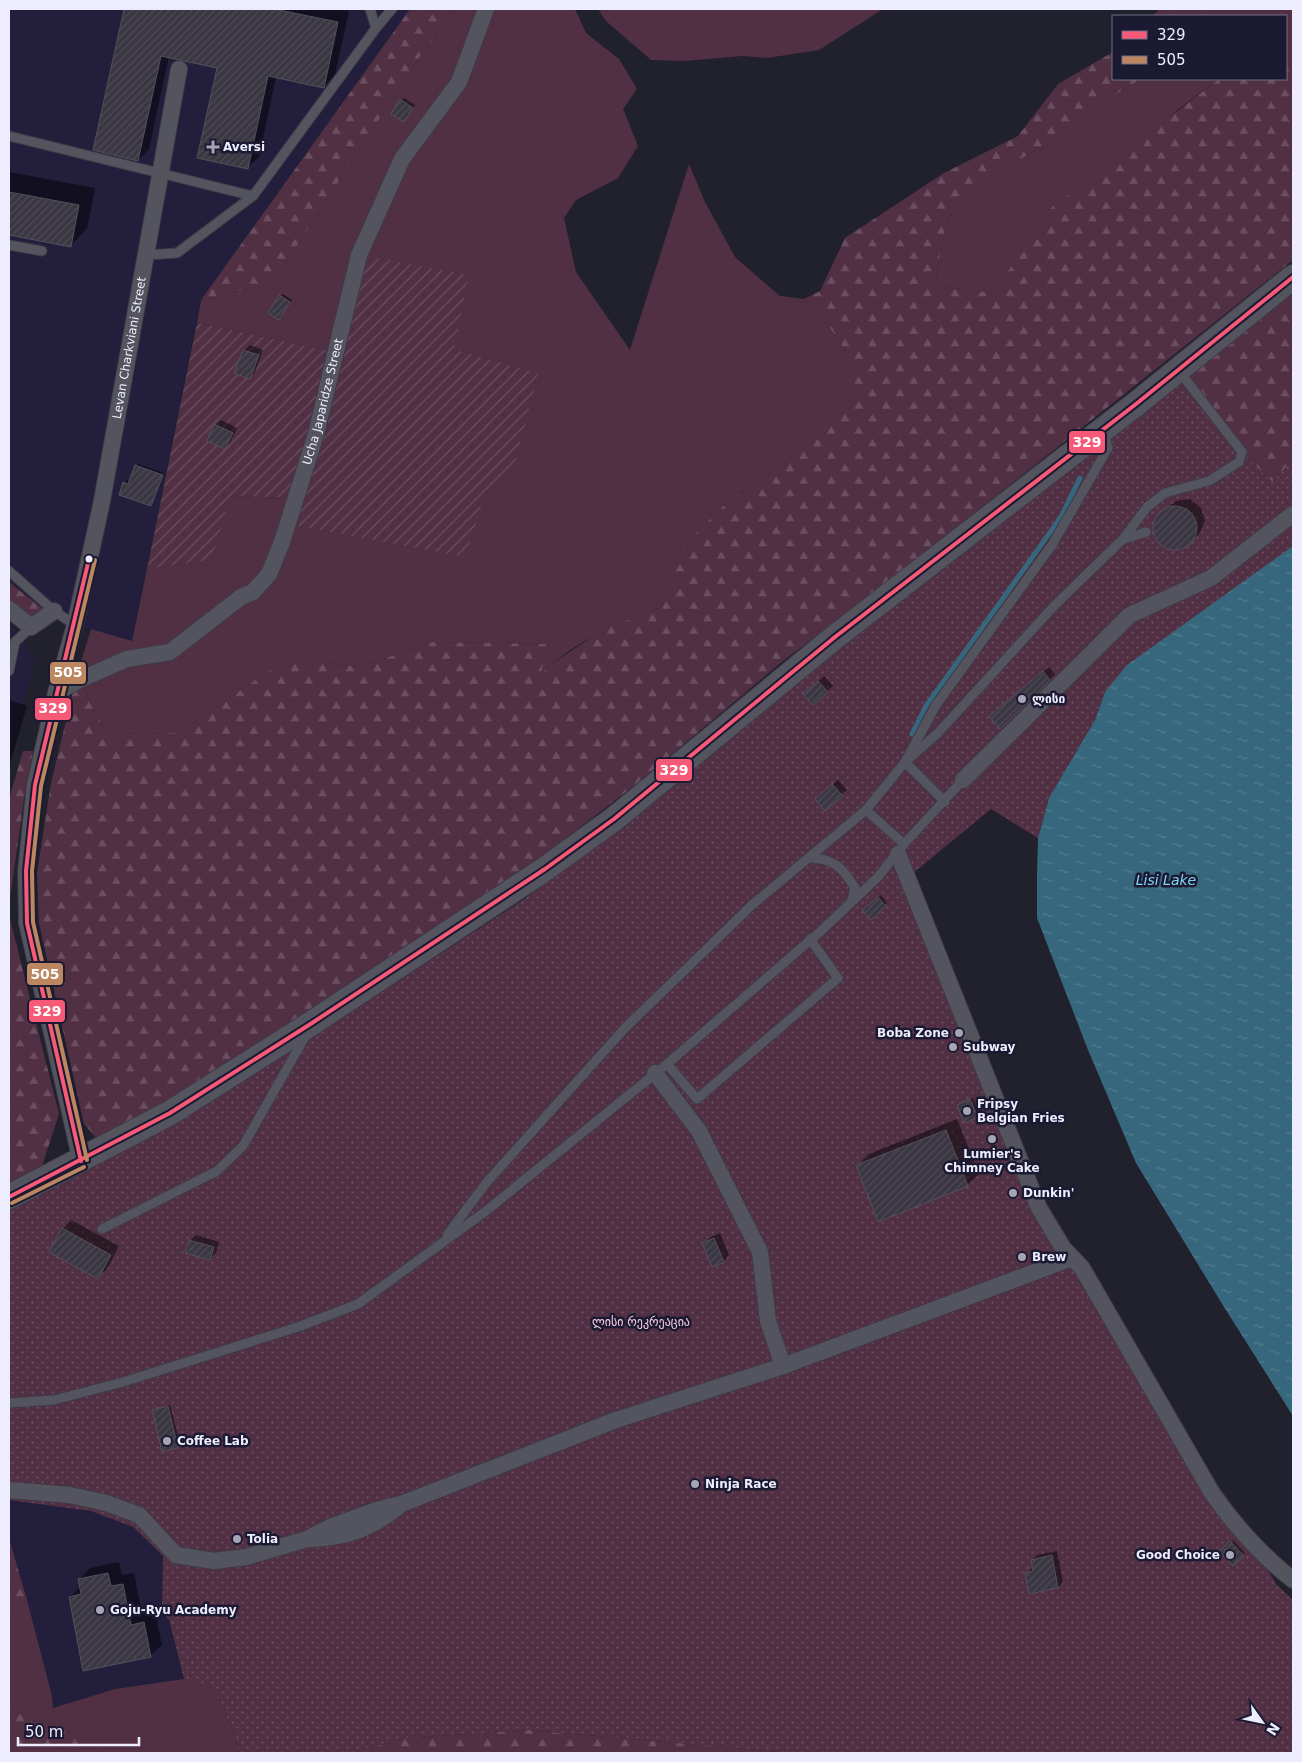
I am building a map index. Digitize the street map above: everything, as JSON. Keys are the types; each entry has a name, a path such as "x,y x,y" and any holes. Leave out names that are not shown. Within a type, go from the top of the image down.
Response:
{"main road":[{"path":"9,1197 170,1113 488,909 614,819 835,637 1179,371 1293,277"}],"street":[{"name":"Ucha Japaridze Street","path":"56,693 79,680 127,660 170,652 241,597 253,592 269,574 282,542 316,434 359,255 402,159 459,82 486,9"},
{"name":"Levan Charkviani Street","path":"80,1161 27,923 26,871 35,785 56,693 75,625 102,501 179,69"},
{"path":"963,780 1130,615 1211,578 1293,514"},
{"path":"9,609 31,627 54,611"},
{"path":"901,850 1030,1189 1058,1240 1082,1268 1212,1493 1250,1542 1293,1580"},
{"path":"661,1069 699,1131 760,1252 768,1321 782,1366"},
{"path":"9,1490 70,1495 106,1502 139,1515 176,1555 214,1561 246,1557 307,1539 330,1527 377,1510 404,1503 616,1420 782,1366 1072,1258"}],"lane":[{"path":"370,9 376,28"},
{"path":"147,255 177,253 253,196 376,28 392,9"},
{"path":"9,136 253,196"},
{"path":"9,245 42,251"},
{"path":"905,762 938,734 1055,605 1123,539 1147,507 1165,493 1209,481 1239,462 1242,452 1179,371"},
{"path":"443,1242 486,1182 625,1028 752,905 866,810 905,762 936,705 1071,515 1092,472 1108,448 1104,429"},
{"path":"1123,539 1146,532"},
{"path":"9,571 54,611 75,625"},
{"path":"9,672 12,639 31,627"},
{"path":"905,762 945,802"},
{"path":"9,1403 54,1400 123,1382 298,1327 358,1304 486,1211 661,1069 878,877 963,780"},
{"path":"866,810 901,850"},
{"path":"810,858 826,858 837,866 855,888 852,900"},
{"path":"661,1069 697,1099 838,978 810,939"},
{"path":"102,1229 217,1171 243,1146 312,1023"}],"shaded area":[{"path":"9,9 410,9 201,300 132,641 75,625 43,609 9,582"},
{"path":"9,622 35,659 9,758"},
{"path":"9,1500 91,1511 133,1527 163,1556 162,1614 169,1619 184,1679 115,1689 53,1708 52,1696 9,1538"}],"green space":[{"path":"410,9 456,9 419,58 273,283 201,300"},
{"path":"456,9 575,9 586,33 619,59 637,89 623,109 638,146 618,178 576,200 564,218 576,272 630,350 689,164 705,202 735,257 780,296 804,299 830,328 849,357 849,396 784,464 725,504 684,546 662,607 597,634 568,652 540,675 546,644 433,642 359,667 287,658 179,733 107,734 77,675 91,629 132,641 147,569 212,560 229,496 296,498 466,556 485,493 512,475 537,373 454,349 336,352 197,323 201,300 273,283 419,58"},
{"path":"598,9 883,9 819,50 767,58 742,56 685,61 651,60 606,21"},
{"path":"1160,9 1220,9 1215,15 1153,15"},
{"path":"1220,9 1293,9 1293,67 1287,65 1287,15 1215,15"},
{"path":"1112,53 1112,80 1139,80 1124,89 1057,139 984,179 948,218 936,273 937,286 994,293 1047,211 1218,80 1287,80 1287,65 1293,67 1293,260 880,588 783,661 635,785 519,874 166,1105 99,1141 84,1124 39,923 37,873 51,783 77,675 107,734 179,733 287,658 359,667 433,642 547,644 541,674 550,665 604,629 662,607 683,546 725,504 784,464 849,396 849,357 830,328 804,299 820,291 845,238 944,173 1018,136 1058,84"},
{"path":"1139,80 1218,80 1176,111 1017,260 994,293 937,286 936,273 948,218 984,179 1057,139 1124,89"},
{"path":"359,255 469,275 454,349 538,373 512,475 485,493 466,557 288,524 295,498 230,496 212,560 147,569 197,323 336,352"},
{"path":"1293,288 1293,460 1272,482 1242,452 1186,379"},
{"name":"ლისი რეკრეაცია","path":"1186,379 1242,452 1272,482 1293,460 1293,546 1217,602 1105,692 1095,720 1049,798 1038,838 991,809 912,874 962,991 1041,1195 1250,1542 1277,1585 1293,1600 1293,1753 792,1753 529,1730 405,1738 351,1753 239,1753 234,1732 213,1688 184,1679 169,1619 162,1614 163,1556 133,1527 91,1511 9,1500 9,1209 173,1122 322,1031 520,902 612,835 848,639 1142,410"},
{"path":"9,582 43,609 31,627 9,608"},
{"path":"23,751 33,751 24,799 9,906 9,799"},
{"path":"9,915 59,1114 39,1175 9,1190"},
{"path":"9,1538 27,1600 9,1610"},
{"path":"27,1600 52,1696 53,1708 115,1689 184,1679 213,1688 234,1732 239,1753 102,1753 62,1726 32,1720 9,1706 9,1610"},
{"path":"9,1706 32,1720 62,1726 102,1753 9,1753"},
{"path":"529,1730 792,1753 351,1753 405,1738"}],"water":[{"name":"Lisi Lake","path":"1293,546 1293,1416 1136,1163 1088,1050 1037,918 1037,876 1038,838 1049,798 1095,720 1105,692 1127,665"}],"building":[{"path":"124,9 274,9 338,22 324,88 268,76 248,169 197,158 217,68 161,56 138,161 93,150"},
{"path":"400,99 413,108 404,122 391,114"},
{"path":"9,192 79,205 71,247 9,235"},
{"path":"279,295 290,302 279,320 268,313"},
{"path":"243,350 259,355 250,379 234,373"},
{"path":"214,424 233,433 225,449 207,441"},
{"path":"135,465 163,475 151,506 119,495 123,482 128,484"},
{"path":"1175,506 1187,510 1193,516 1197,528 1193,540 1187,546 1175,550 1163,546 1157,540 1153,528 1157,516 1163,510"},
{"path":"1043,671 1050,680 1000,729 989,716"},
{"path":"818,681 828,692 813,705 803,694"},
{"path":"832,784 843,796 825,811 815,799"},
{"path":"878,897 886,906 871,920 862,910"},
{"path":"970,1099 978,1118 964,1123 957,1105"},
{"path":"946,1130 968,1186 878,1222 856,1165"},
{"path":"62,1228 111,1255 98,1279 49,1252"},
{"path":"714,1238 724,1262 712,1267 702,1243"},
{"path":"189,1240 214,1247 210,1260 185,1253"},
{"path":"168,1406 178,1448 162,1452 152,1410"},
{"path":"1230,1541 1244,1556 1233,1566 1219,1552"},
{"path":"1052,1555 1058,1588 1029,1594 1025,1573 1033,1571 1031,1560"},
{"name":"Goju-Ryu Academy","path":"108,1573 111,1586 123,1584 131,1625 144,1622 151,1657 83,1671 69,1597 81,1594 78,1579"}],"waterway":[{"path":"912,734 926,706 1061,517 1080,478"}],"transit line":[{"name":"329","path":"9,1197 170,1113 312,1023 545,869 614,819 835,637 1136,404 1293,277"},
{"name":"329","path":"81,1161 27,923 26,871 35,785 89,559"},
{"name":"505","path":"87,1160 33,922 32,871 41,786 95,560"},
{"name":"505","path":"12,1203 84,1167"}],"place":[{"name":"Aversi","path":"213,147"},
{"name":"ლისი","path":"1022,699"},
{"name":"Boba Zone","path":"959,1033"},
{"name":"Subway","path":"953,1047"},
{"name":"Fripsy Belgian Fries","path":"967,1111"},
{"name":"Lumier's Chimney Cake","path":"992,1139"},
{"name":"Dunkin'","path":"1013,1193"},
{"name":"Brew","path":"1022,1257"},
{"name":"Coffee Lab","path":"167,1441"},
{"name":"Ninja Race","path":"695,1484"},
{"name":"Tolia","path":"237,1539"},
{"name":"Good Choice","path":"1230,1555"},
{"name":"Goju-Ryu Academy","path":"100,1610"}]}
